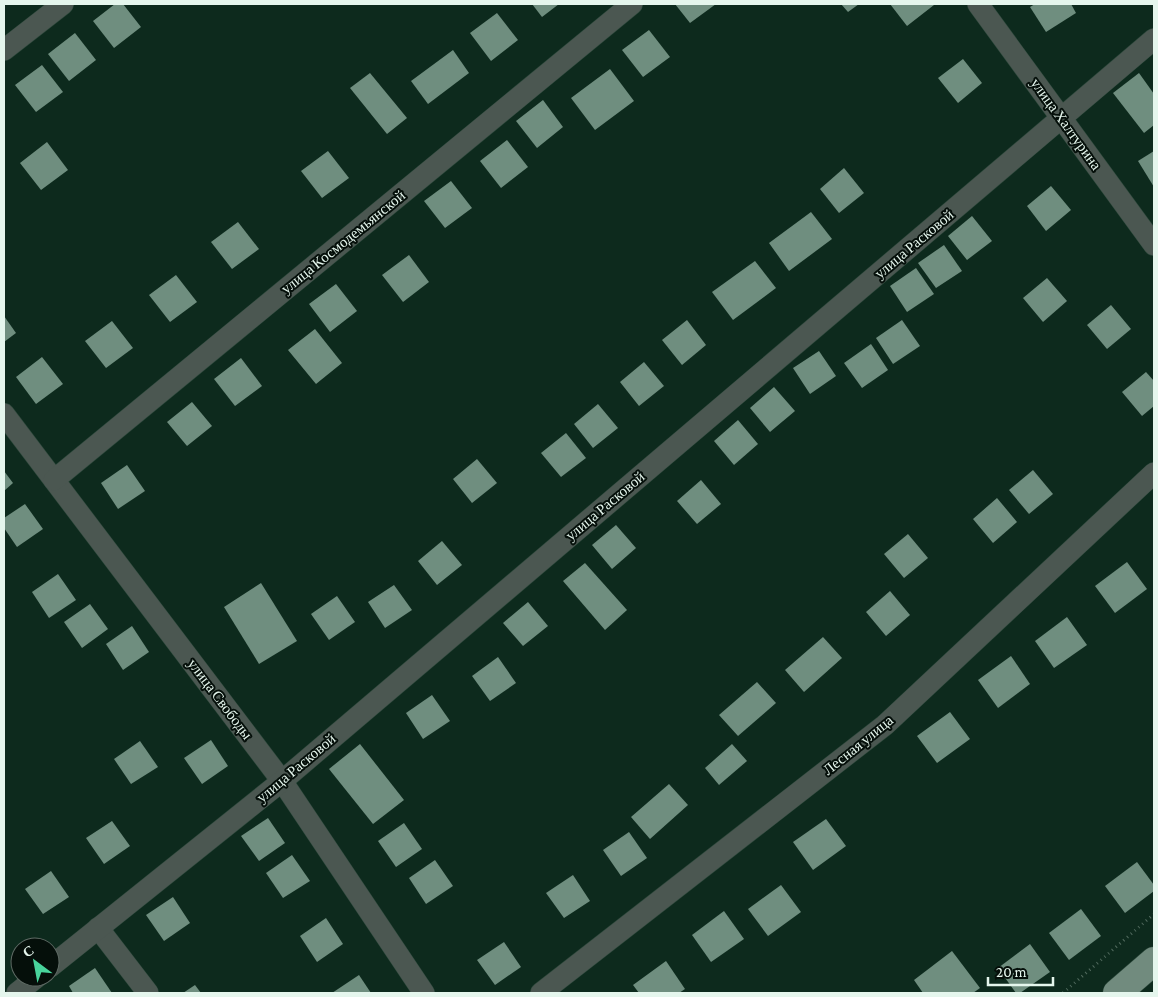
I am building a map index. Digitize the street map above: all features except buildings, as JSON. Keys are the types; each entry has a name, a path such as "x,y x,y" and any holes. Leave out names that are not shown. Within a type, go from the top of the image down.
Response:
{"main road":[{"path":"1117,993 1154,961"}],"street":[{"path":"4,50 63,4"},
{"name":"улица Космодемьянской","path":"54,480 632,4"},
{"name":"улица Халтурина","path":"978,4 1154,245"},
{"name":"улица Расковой","path":"60,959 282,781 1154,39"},
{"name":"улица Свободы","path":"4,414 282,781 424,993"},
{"name":"Лесная улица","path":"541,993 885,725 1154,473"},
{"path":"98,928 148,993"}],"path":[{"path":"1064,993 1154,914"}]}
